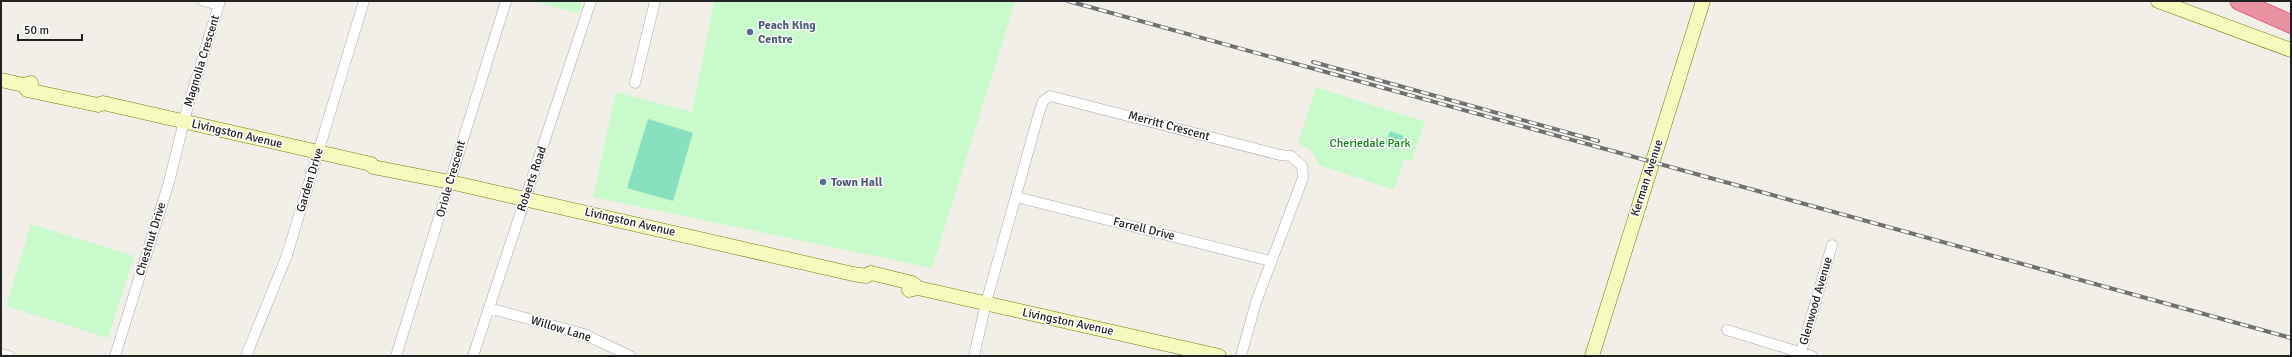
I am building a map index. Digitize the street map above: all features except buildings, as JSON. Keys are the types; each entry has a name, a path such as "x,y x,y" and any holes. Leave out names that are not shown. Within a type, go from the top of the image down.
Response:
{"highway":[{"path":"2239,1 2291,24"},
{"path":"2264,1 2291,10"}],"main road":[{"name":"Kerman Avenue","path":"1592,356 1651,162 1703,1"},
{"path":"2158,1 2291,50"},
{"name":"Livingston Avenue","path":"1,80 24,85 27,90 98,105 103,103 371,164 372,167 389,171 393,169 866,276 869,281 911,290 918,288 1219,356"}],"street":[{"path":"203,1 219,3"},
{"name":"Garden Drive","path":"246,356 287,255 364,1"},
{"name":"Oriole Crescent","path":"396,356 506,1"},
{"name":"Roberts Road","path":"473,356 591,1"},
{"path":"635,83 655,1"},
{"name":"Magnolia Crescent","path":"184,122 219,3"},
{"name":"Merritt Crescent","path":"974,356 986,303 1043,101 1050,96 1280,155 1291,156 1302,166 1303,178 1270,261 1256,302 1241,356"},
{"name":"Chestnut Drive","path":"115,356 168,182 184,122"},
{"name":"Farrell Drive","path":"1017,197 1270,261"},
{"name":"Glenwood Avenue","path":"1801,354 1832,245"},
{"name":"Willow Lane","path":"489,308 584,334 630,356"},
{"path":"1727,330 1801,354 1812,356"},
{"path":"1,354 9,356"}],"green space":[{"path":"533,1 582,1 579,14"},
{"name":"Peach King Centre","path":"714,1 1015,2 932,268 593,197 616,92 692,112"},
{"name":"Cheriedale Park","path":"1316,87 1425,122 1412,161 1404,159 1394,190 1318,165 1311,152 1306,147 1298,144"},
{"path":"648,119 693,133 673,201 627,188"},
{"path":"1390,131 1404,136 1399,150 1385,144"},
{"path":"31,224 134,256 108,338 6,306"}],"railway":[{"path":"1068,1 2291,338"},
{"path":"1313,62 1598,141"}],"place":[{"name":"Peach King Centre","path":"750,32"},
{"name":"Town Hall","path":"823,182"}]}
